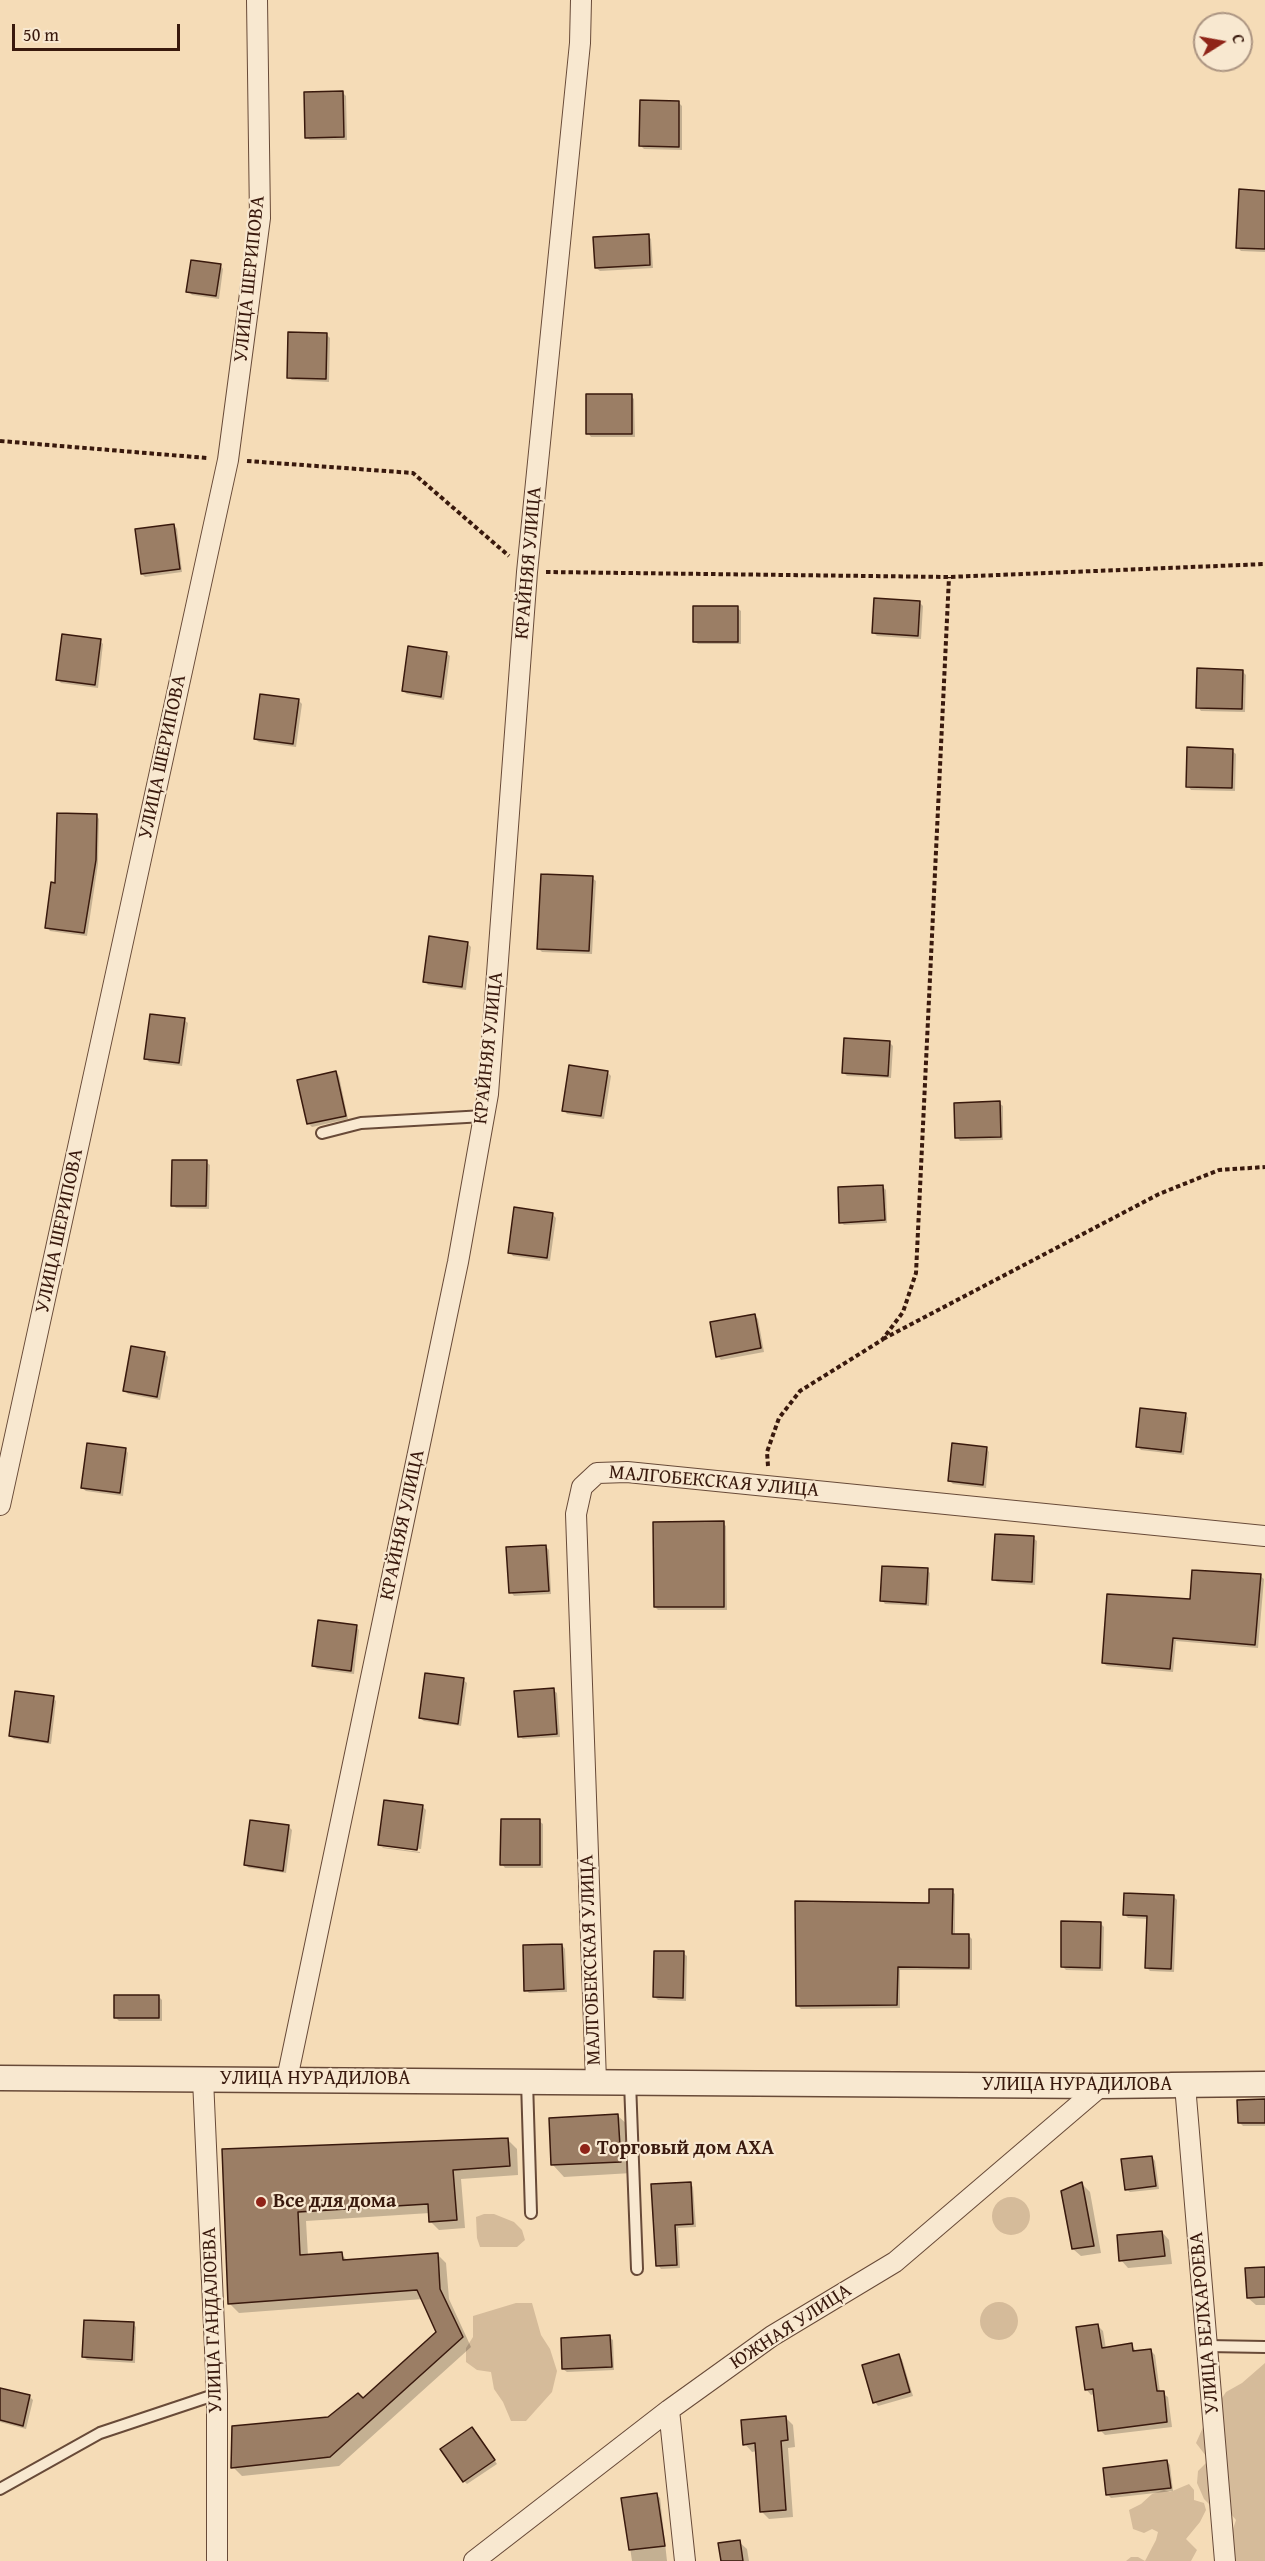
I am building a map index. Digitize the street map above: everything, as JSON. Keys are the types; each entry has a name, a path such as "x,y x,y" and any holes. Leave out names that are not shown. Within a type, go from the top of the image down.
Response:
{"street":[{"name":"УЛИЦА ШЕРИПОВА","path":"0,1505 228,460 260,218 256,0"},
{"name":"КРАЙНЯЯ УЛИЦА","path":"287,2079 458,1262 488,1094 527,572 580,42 581,0"},
{"name":"МАЛГОБЕКСКАЯ УЛИЦА","path":"596,2081 576,1514 582,1486 597,1473 627,1472 769,1485 1265,1536"},
{"name":"УЛИЦА НУРАДИЛОВА","path":"0,2078 1185,2085"},
{"name":"УЛИЦА ГАНДАЛОЕВА","path":"203,2079 217,2394 217,2561"},
{"name":"УЛИЦА НУРАДИЛОВА","path":"642,2082 1185,2085"},
{"path":"1185,2085 1265,2085"},
{"name":"УЛИЦА БЕЛХАРОЕВА","path":"1185,2085 1225,2561"},
{"name":"ЮЖНАЯ УЛИЦА","path":"474,2561 669,2410 772,2336 895,2262 1101,2086"},
{"path":"669,2410 685,2561"}],"lane":[{"path":"322,1133 361,1123 484,1116"},
{"path":"527,2081 531,2213"},
{"path":"638,2269 642,2082"},
{"path":"1208,2346 1265,2347"},
{"path":"0,2489 100,2433 217,2394"}],"path":[{"path":"0,441 413,473 527,572 949,577 1265,564"},
{"path":"882,1340 903,1312 916,1273 949,577"},
{"path":"769,1485 767,1452 778,1418 800,1391 882,1340 1160,1194 1219,1170 1265,1167"}],"shaded area":[{"path":"1011,2197 1018,2198 1024,2203 1029,2209 1029,2223 1024,2229 1018,2234 1011,2235 1004,2234 998,2229 993,2223 992,2216 993,2209 998,2203 1004,2198"},
{"path":"494,2214 514,2222 522,2230 525,2240 517,2247 480,2247 476,2217"},
{"path":"999,2302 1006,2303 1012,2308 1017,2314 1017,2328 1012,2334 1006,2339 999,2340 992,2339 986,2334 981,2328 980,2321 981,2314 986,2308 992,2303"},
{"path":"516,2303 532,2303 541,2335 550,2349 557,2371 552,2392 526,2421 511,2421 503,2402 494,2389 491,2372 477,2370 466,2362 466,2348 473,2337 473,2316"},
{"path":"1265,2363 1265,2561 1219,2561 1227,2533 1233,2529 1236,2520 1231,2514 1217,2512 1204,2499 1197,2483 1198,2471 1209,2460 1196,2443 1204,2425 1226,2392 1242,2383"},
{"path":"1189,2484 1194,2490 1194,2500 1204,2503 1206,2510 1200,2522 1186,2539 1197,2550 1191,2561 1145,2561 1158,2532 1152,2529 1144,2533 1133,2529 1129,2510 1141,2504 1152,2494 1164,2490 1170,2492"},
{"path":"1131,2557 1138,2557 1145,2561 1126,2561"}],"building":[{"path":"343,91 344,137 305,138 304,92"},
{"path":"640,100 679,101 679,147 639,146"},
{"path":"1239,189 1265,191 1265,249 1236,248"},
{"path":"649,234 650,265 595,268 593,237"},
{"path":"191,260 221,264 216,296 186,292"},
{"path":"288,332 327,333 326,379 287,378"},
{"path":"586,394 632,394 632,434 586,434"},
{"path":"174,524 180,569 141,574 135,529"},
{"path":"874,598 920,601 918,636 872,633"},
{"path":"693,606 738,606 738,642 693,642"},
{"path":"62,634 101,639 95,685 56,680"},
{"path":"408,646 447,652 441,697 402,691"},
{"path":"1197,668 1243,670 1242,709 1196,708"},
{"path":"260,694 299,699 293,744 254,739"},
{"path":"1187,747 1233,749 1232,788 1186,787"},
{"path":"57,813 97,814 96,860 84,933 45,928 51,882 55,883"},
{"path":"541,874 593,876 589,951 537,949"},
{"path":"429,936 468,942 462,987 423,982"},
{"path":"150,1014 185,1018 179,1063 144,1059"},
{"path":"844,1038 890,1041 888,1076 842,1073"},
{"path":"569,1065 608,1071 601,1116 562,1111"},
{"path":"336,1071 346,1116 307,1124 297,1080"},
{"path":"1000,1101 1001,1137 955,1138 954,1103"},
{"path":"172,1160 207,1160 206,1206 171,1206"},
{"path":"883,1185 885,1220 839,1223 838,1187"},
{"path":"514,1207 553,1213 547,1258 508,1253"},
{"path":"755,1314 761,1348 716,1357 710,1322"},
{"path":"131,1346 165,1352 157,1397 123,1391"},
{"path":"1140,1408 1186,1413 1181,1452 1136,1447"},
{"path":"87,1443 126,1448 120,1493 81,1488"},
{"path":"952,1443 987,1447 983,1485 948,1481"},
{"path":"724,1521 724,1607 654,1607 653,1522"},
{"path":"995,1534 1034,1536 1032,1582 992,1580"},
{"path":"546,1545 549,1591 509,1593 506,1547"},
{"path":"882,1566 928,1568 926,1604 880,1601"},
{"path":"1192,1570 1261,1574 1255,1645 1173,1638 1170,1669 1102,1663 1107,1594 1190,1599"},
{"path":"318,1620 357,1625 351,1671 312,1666"},
{"path":"425,1673 464,1678 458,1724 419,1718"},
{"path":"554,1688 557,1734 518,1737 514,1691"},
{"path":"15,1691 54,1696 48,1742 9,1736"},
{"path":"384,1800 423,1805 417,1850 378,1845"},
{"path":"501,1819 540,1819 540,1865 500,1865"},
{"path":"250,1820 289,1825 283,1871 244,1865"},
{"path":"929,1889 953,1889 952,1934 969,1934 969,1968 898,1967 897,2005 796,2006 795,1901 929,1903"},
{"path":"1124,1893 1174,1895 1171,1969 1145,1968 1147,1916 1123,1915"},
{"path":"1061,1921 1101,1922 1100,1968 1061,1967"},
{"path":"562,1944 564,1989 524,1991 523,1945"},
{"path":"654,1951 684,1951 683,1998 653,1997"},
{"path":"114,1995 159,1995 159,2018 114,2018"},
{"path":"1265,2099 1265,2123 1238,2123 1237,2100"},
{"name":"Торговый дом АХА","path":"618,2114 621,2162 551,2165 549,2118"},
{"path":"508,2138 510,2166 453,2170 457,2220 429,2222 428,2204 298,2212 300,2255 342,2252 343,2260 438,2253 440,2289 463,2337 330,2457 231,2468 232,2426 328,2417 358,2393 363,2398 436,2332 417,2290 228,2304 222,2149"},
{"path":"1152,2156 1156,2186 1125,2190 1121,2159"},
{"path":"691,2182 693,2224 675,2225 677,2265 656,2266 651,2184"},
{"path":"1082,2182 1094,2246 1072,2249 1061,2191"},
{"path":"1162,2231 1165,2256 1119,2261 1117,2235"},
{"path":"1265,2267 1265,2297 1247,2298 1245,2268"},
{"path":"84,2320 134,2322 132,2360 82,2357"},
{"path":"1098,2324 1102,2348 1132,2343 1133,2351 1151,2349 1157,2391 1164,2391 1167,2422 1098,2431 1093,2389 1085,2390 1076,2327"},
{"path":"610,2335 612,2367 562,2369 561,2338"},
{"path":"899,2354 910,2392 873,2403 862,2365"},
{"path":"0,2388 30,2395 23,2426 0,2420"},
{"path":"786,2416 788,2440 781,2441 786,2510 760,2512 755,2443 743,2445 741,2420"},
{"path":"472,2427 495,2460 463,2482 440,2449"},
{"path":"1167,2460 1171,2488 1106,2495 1103,2468"},
{"path":"657,2493 665,2546 629,2550 621,2498"},
{"path":"740,2540 743,2561 721,2561 718,2543"}],"place":[{"name":"Торговый дом АХА","path":"585,2149"},
{"name":"Все для дома","path":"261,2202"}]}
